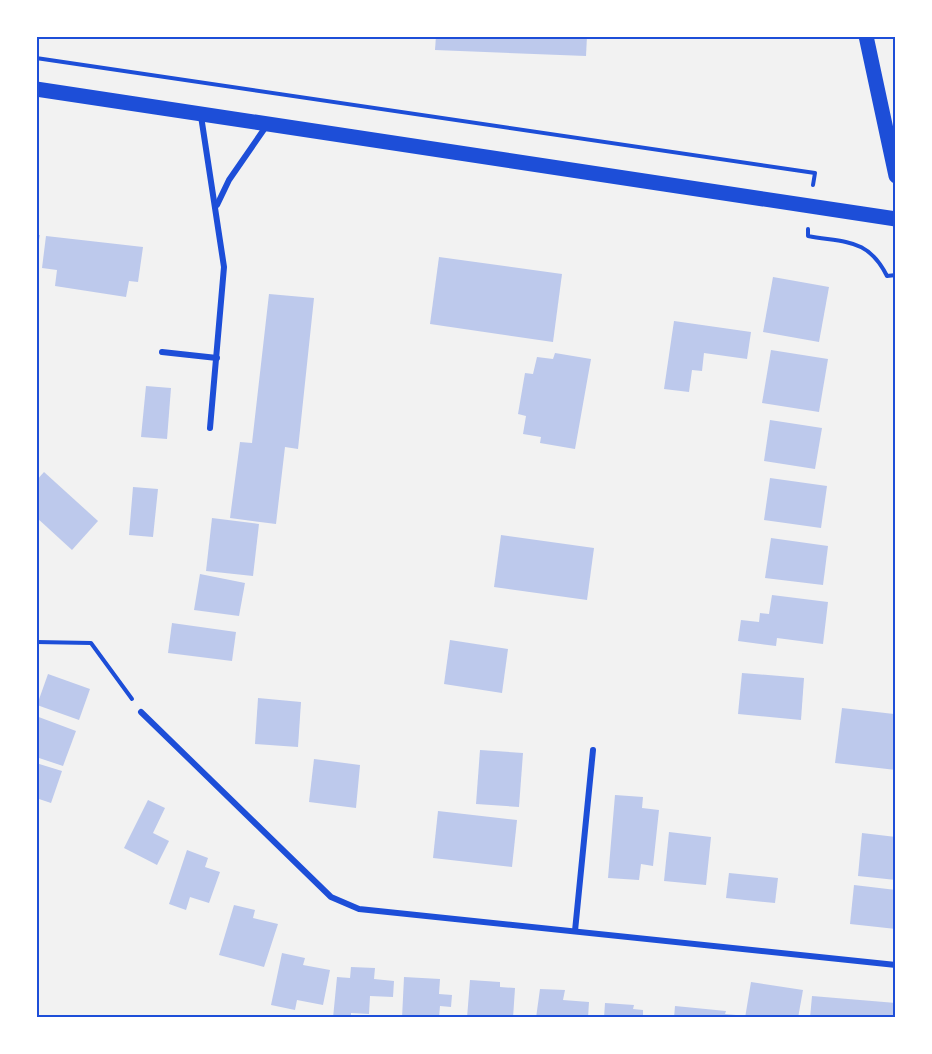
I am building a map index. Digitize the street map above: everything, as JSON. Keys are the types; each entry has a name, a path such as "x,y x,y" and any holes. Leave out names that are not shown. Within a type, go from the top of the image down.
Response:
{"main road":[{"path":"866,36 896,176"},
{"path":"36,89 896,219"}],"street":[{"path":"201,115 217,206 224,267 210,428"},
{"path":"217,206 229,180 268,125"},
{"path":"162,352 217,358"},
{"path":"141,712 331,897 359,909 896,965"},
{"path":"575,931 593,750"}],"path":[{"path":"36,58 815,173 814,178"},
{"path":"808,231 808,236 862,246 872,252 887,276 896,275"},
{"path":"36,642 91,644 141,712"}],"building":[{"path":"436,36 587,36 586,56 435,50"},
{"path":"36,235 40,235 37,250 36,250"},
{"path":"46,236 143,247 138,282 129,281 126,297 55,286 57,270 42,268"},
{"path":"439,257 562,274 553,342 430,324"},
{"path":"773,277 829,287 819,342 763,332"},
{"path":"269,294 314,298 298,449 285,447 276,524 230,518 240,442 252,443"},
{"path":"674,321 751,332 747,359 704,353 702,371 692,370 689,392 664,389"},
{"path":"771,350 828,359 819,412 762,403"},
{"path":"555,353 591,359 575,449 540,443 541,437 523,434 526,416 518,414 525,373 533,374 537,357 553,359"},
{"path":"146,386 171,388 167,439 141,437"},
{"path":"770,420 822,428 815,469 764,461"},
{"path":"44,472 98,521 72,550 36,517 36,481"},
{"path":"770,478 827,486 821,528 764,520"},
{"path":"133,487 158,489 153,537 129,535"},
{"path":"212,518 259,524 253,576 206,571"},
{"path":"501,535 594,548 587,600 494,587"},
{"path":"771,538 828,546 823,585 765,578"},
{"path":"200,574 245,583 239,616 194,610"},
{"path":"772,595 828,602 823,644 777,638 776,646 738,641 741,620 759,622 760,613 769,614"},
{"path":"172,623 236,632 232,661 168,653"},
{"path":"450,640 508,649 502,693 444,684"},
{"path":"742,673 804,678 801,720 738,714"},
{"path":"48,674 90,689 79,720 37,705"},
{"path":"258,698 301,702 298,747 255,744"},
{"path":"842,708 894,714 896,770 835,763"},
{"path":"36,716 76,731 63,766 36,757"},
{"path":"480,750 523,753 519,807 476,804"},
{"path":"314,759 360,765 356,808 309,802"},
{"path":"36,763 62,771 51,803 36,798"},
{"path":"615,795 643,797 642,808 659,810 653,866 641,864 639,880 608,878"},
{"path":"148,800 165,808 153,833 169,841 157,865 124,848"},
{"path":"438,811 517,820 512,867 433,858"},
{"path":"669,832 711,837 706,885 664,881"},
{"path":"862,833 896,837 896,880 858,876"},
{"path":"187,850 208,858 205,867 220,872 209,903 190,897 186,910 169,904"},
{"path":"729,873 778,878 775,903 726,898"},
{"path":"854,885 896,890 896,929 850,924"},
{"path":"234,905 255,910 253,918 278,924 264,967 219,955"},
{"path":"282,953 305,958 303,965 330,970 323,1005 297,1000 295,1010 271,1005"},
{"path":"351,967 375,968 374,979 394,981 393,997 370,996 369,1014 351,1013 351,1018 333,1018 337,977 350,978"},
{"path":"404,977 440,979 439,994 452,995 451,1007 440,1006 439,1018 402,1018"},
{"path":"470,980 500,982 500,987 515,988 513,1018 467,1018"},
{"path":"751,982 803,990 798,1018 745,1018"},
{"path":"540,989 565,990 563,1000 589,1002 588,1018 536,1018"},
{"path":"812,996 896,1003 896,1018 810,1018"},
{"path":"605,1003 634,1005 633,1009 643,1010 643,1018 604,1018"},
{"path":"675,1006 726,1011 725,1014 736,1015 736,1018 674,1018"}]}
